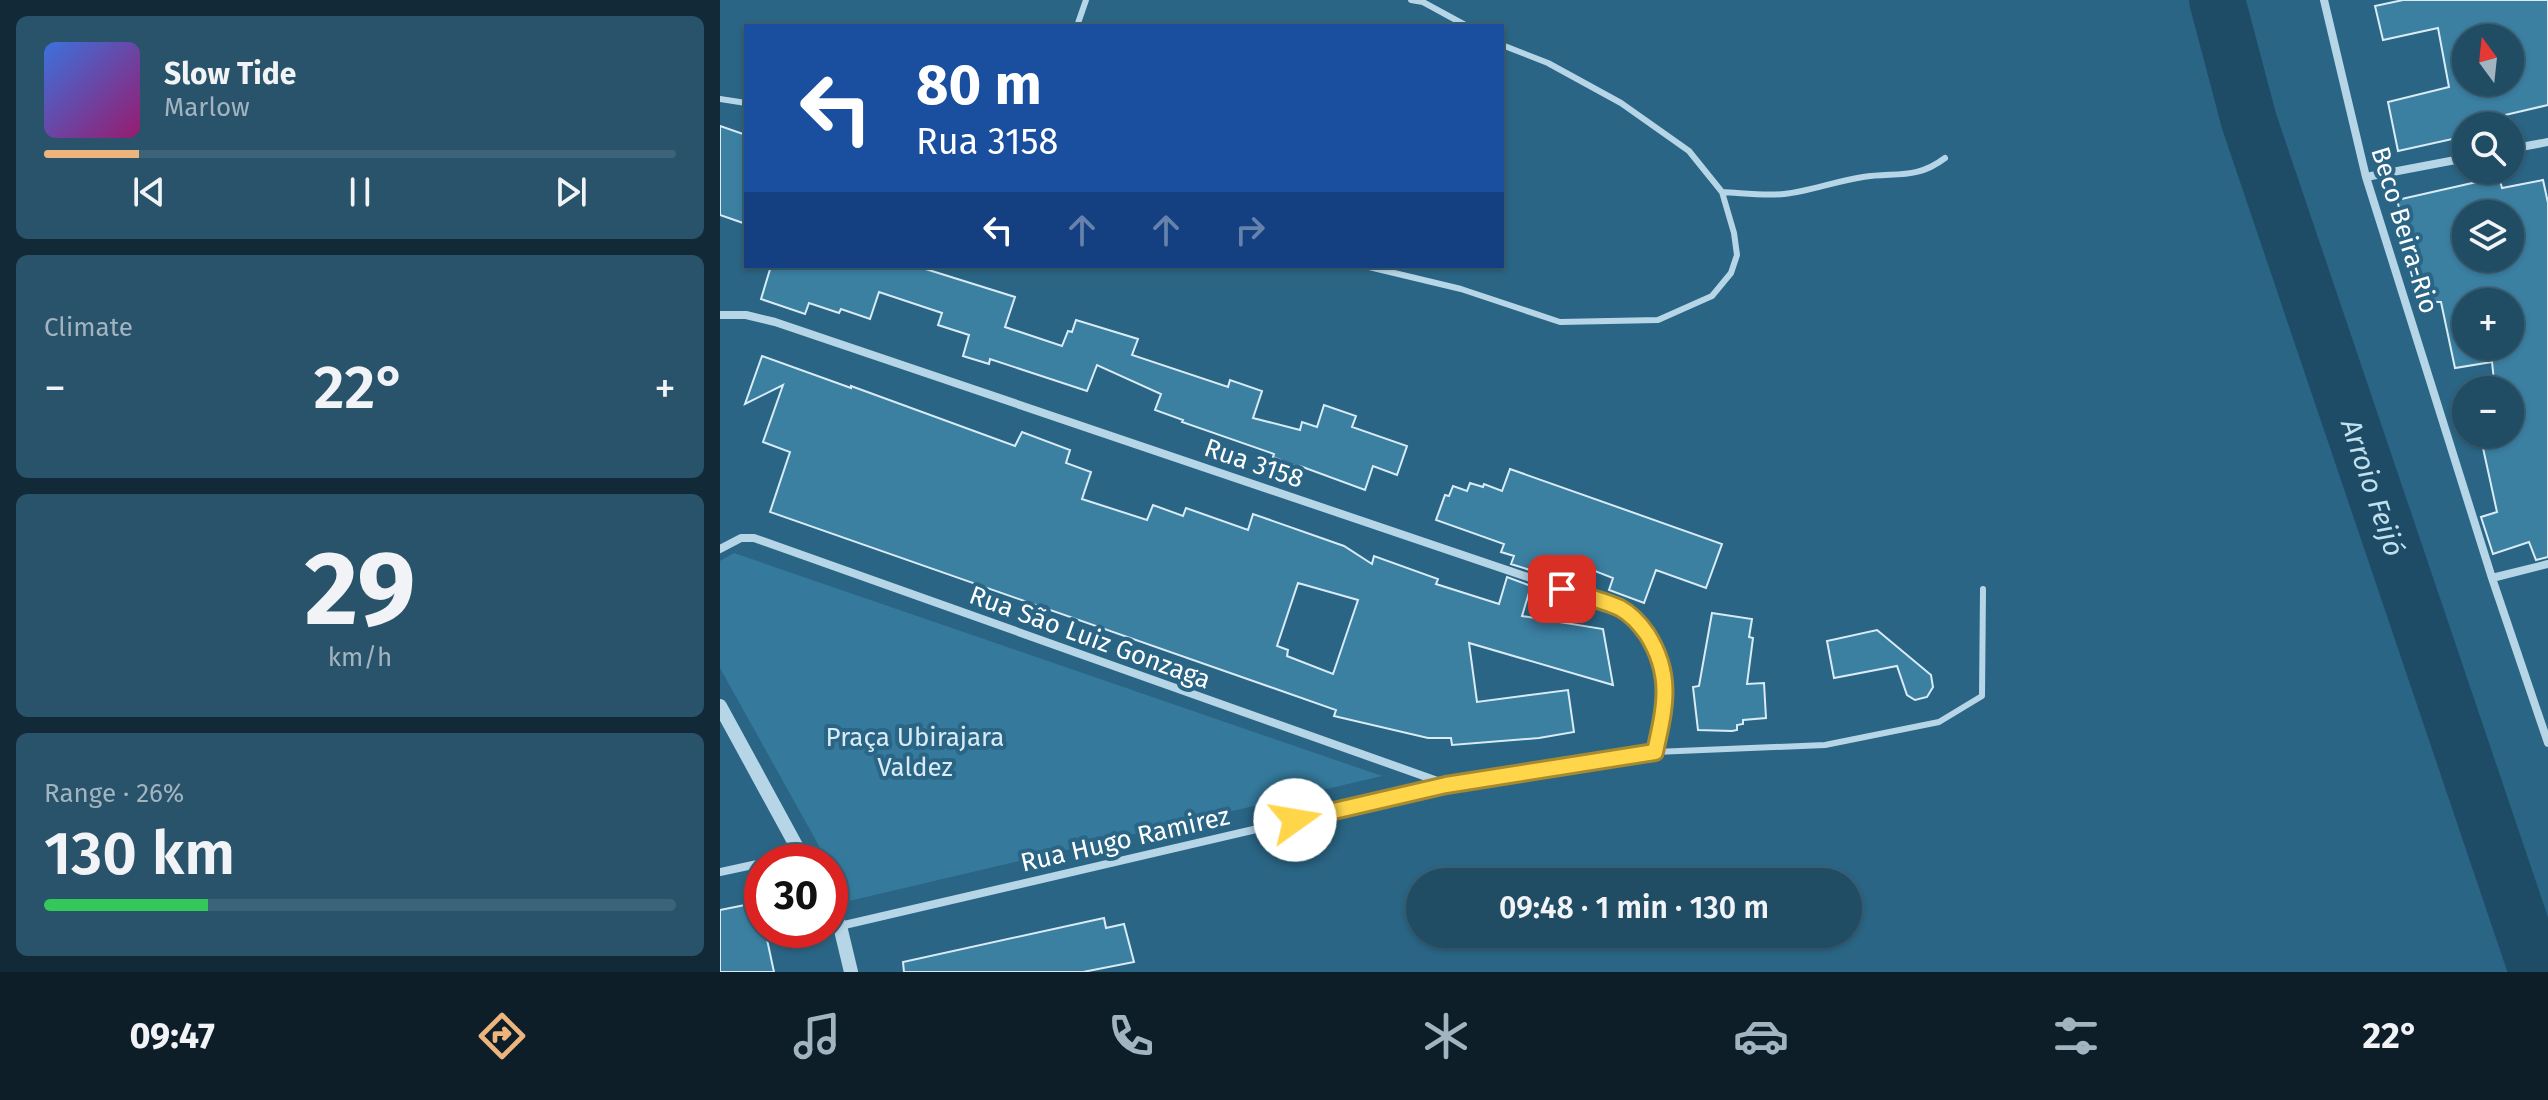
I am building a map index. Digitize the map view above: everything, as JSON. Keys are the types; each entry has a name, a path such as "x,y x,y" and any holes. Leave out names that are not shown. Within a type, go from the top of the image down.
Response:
{"street":[{"name":"Beco Beira-Rio","path":"2324,0 2366,177 2492,578 2548,743"},
{"path":"2524,146 2548,142"},
{"path":"2366,177 2452,161"},
{"name":"Rua 3158","path":"720,315 746,315 775,322 1622,609 1641,625 1659,653 1665,687 1655,752"},
{"name":"Rua São Luiz Gonzaga","path":"720,549 741,538 754,538 1446,785"},
{"path":"2492,578 2548,564"},
{"path":"720,706 795,844"},
{"name":"Rua Hugo Ramirez","path":"848,924 1446,785 1655,752"},
{"path":"720,872 744,867"},
{"path":"845,948 851,972"}],"lane":[{"path":"1078,24 1086,0"},
{"path":"1411,0 1423,2 1463,24"},
{"path":"1373,268 1461,289 1560,322 1658,320 1712,296 1731,273 1737,255 1722,192 1689,151 1621,103 1548,63 1504,46"},
{"path":"720,99 744,103"},
{"path":"1722,192 1785,194 1859,178 1912,174 1929,170 1945,158"},
{"path":"1655,752 1825,745 1939,722 1982,696 1983,589"}],"green space":[{"name":"Praça Ubirajara Valdez","path":"734,553 1382,776 849,901 848,844 818,844 720,668 720,561"}],"building":[{"path":"2403,0 2548,0 2548,105 2518,112 2452,112 2452,139 2398,151 2388,102 2449,87 2438,28 2383,40 2375,6"},
{"path":"720,126 744,134 744,223 720,215"},
{"path":"2543,180 2548,203 2548,557 2536,560 2529,542 2493,554 2481,517 2497,512 2483,448 2524,448 2524,376 2494,376 2492,362 2455,368 2453,360 2524,360 2524,288 2452,288 2452,354 2441,302 2419,302 2408,261 2413,260 2397,200 2468,184 2501,184 2502,188"},
{"path":"770,268 922,268 1015,297 1005,327 1062,346 1076,320 1138,339 1132,355 1228,387 1230,380 1262,391 1253,418 1300,430 1302,422 1317,427 1324,405 1356,416 1352,427 1407,446 1397,475 1373,466 1365,490 1299,468 1273,457 1274,454 1155,410 1161,394 1097,365 1087,391 990,359 989,364 963,356 969,335 938,325 942,313 879,292 870,319 809,303 805,314 761,299"},
{"path":"762,356 1015,446 1022,432 1070,450 1066,463 1091,472 1082,499 1147,520 1153,505 1183,516 1186,508 1248,530 1253,514 1344,546 1372,564 1374,556 1438,579 1436,584 1499,604 1507,577 1531,586 1522,616 1603,629 1613,685 1469,643 1477,702 1568,690 1574,732 1452,745 1451,738 1428,738 1334,716 1336,710 770,512 790,452 763,442 783,385 745,404","holes":["1298,583 1358,600 1333,674 1287,656 1288,650 1277,646"]},
{"path":"1510,469 1722,544 1706,588 1656,570 1644,603 1609,590 1613,578 1562,558 1560,565 1542,557 1536,572 1511,564 1514,556 1501,552 1504,544 1436,520 1445,495 1449,496 1453,486 1467,491 1470,483 1483,487 1484,484 1502,491"},
{"path":"1712,613 1752,619 1749,637 1753,638 1747,684 1764,683 1766,718 1743,720 1743,724 1737,725 1737,730 1732,731 1698,730 1693,687 1699,686"},
{"path":"1877,630 1931,675 1933,687 1927,697 1915,700 1907,695 1897,666 1834,678 1827,641"},
{"path":"744,905 744,948 769,948 774,972 720,972 720,910"},
{"path":"1104,918 1106,928 1124,924 1134,962 1083,972 904,972 903,962"}],"waterway":[{"name":"Arroio Feijó","path":"2217,0 2249,121 2537,972"}],"route":[{"path":"1295,820 1446,785 1655,752 1665,687 1659,653 1641,625 1622,609 1562,589"}]}
